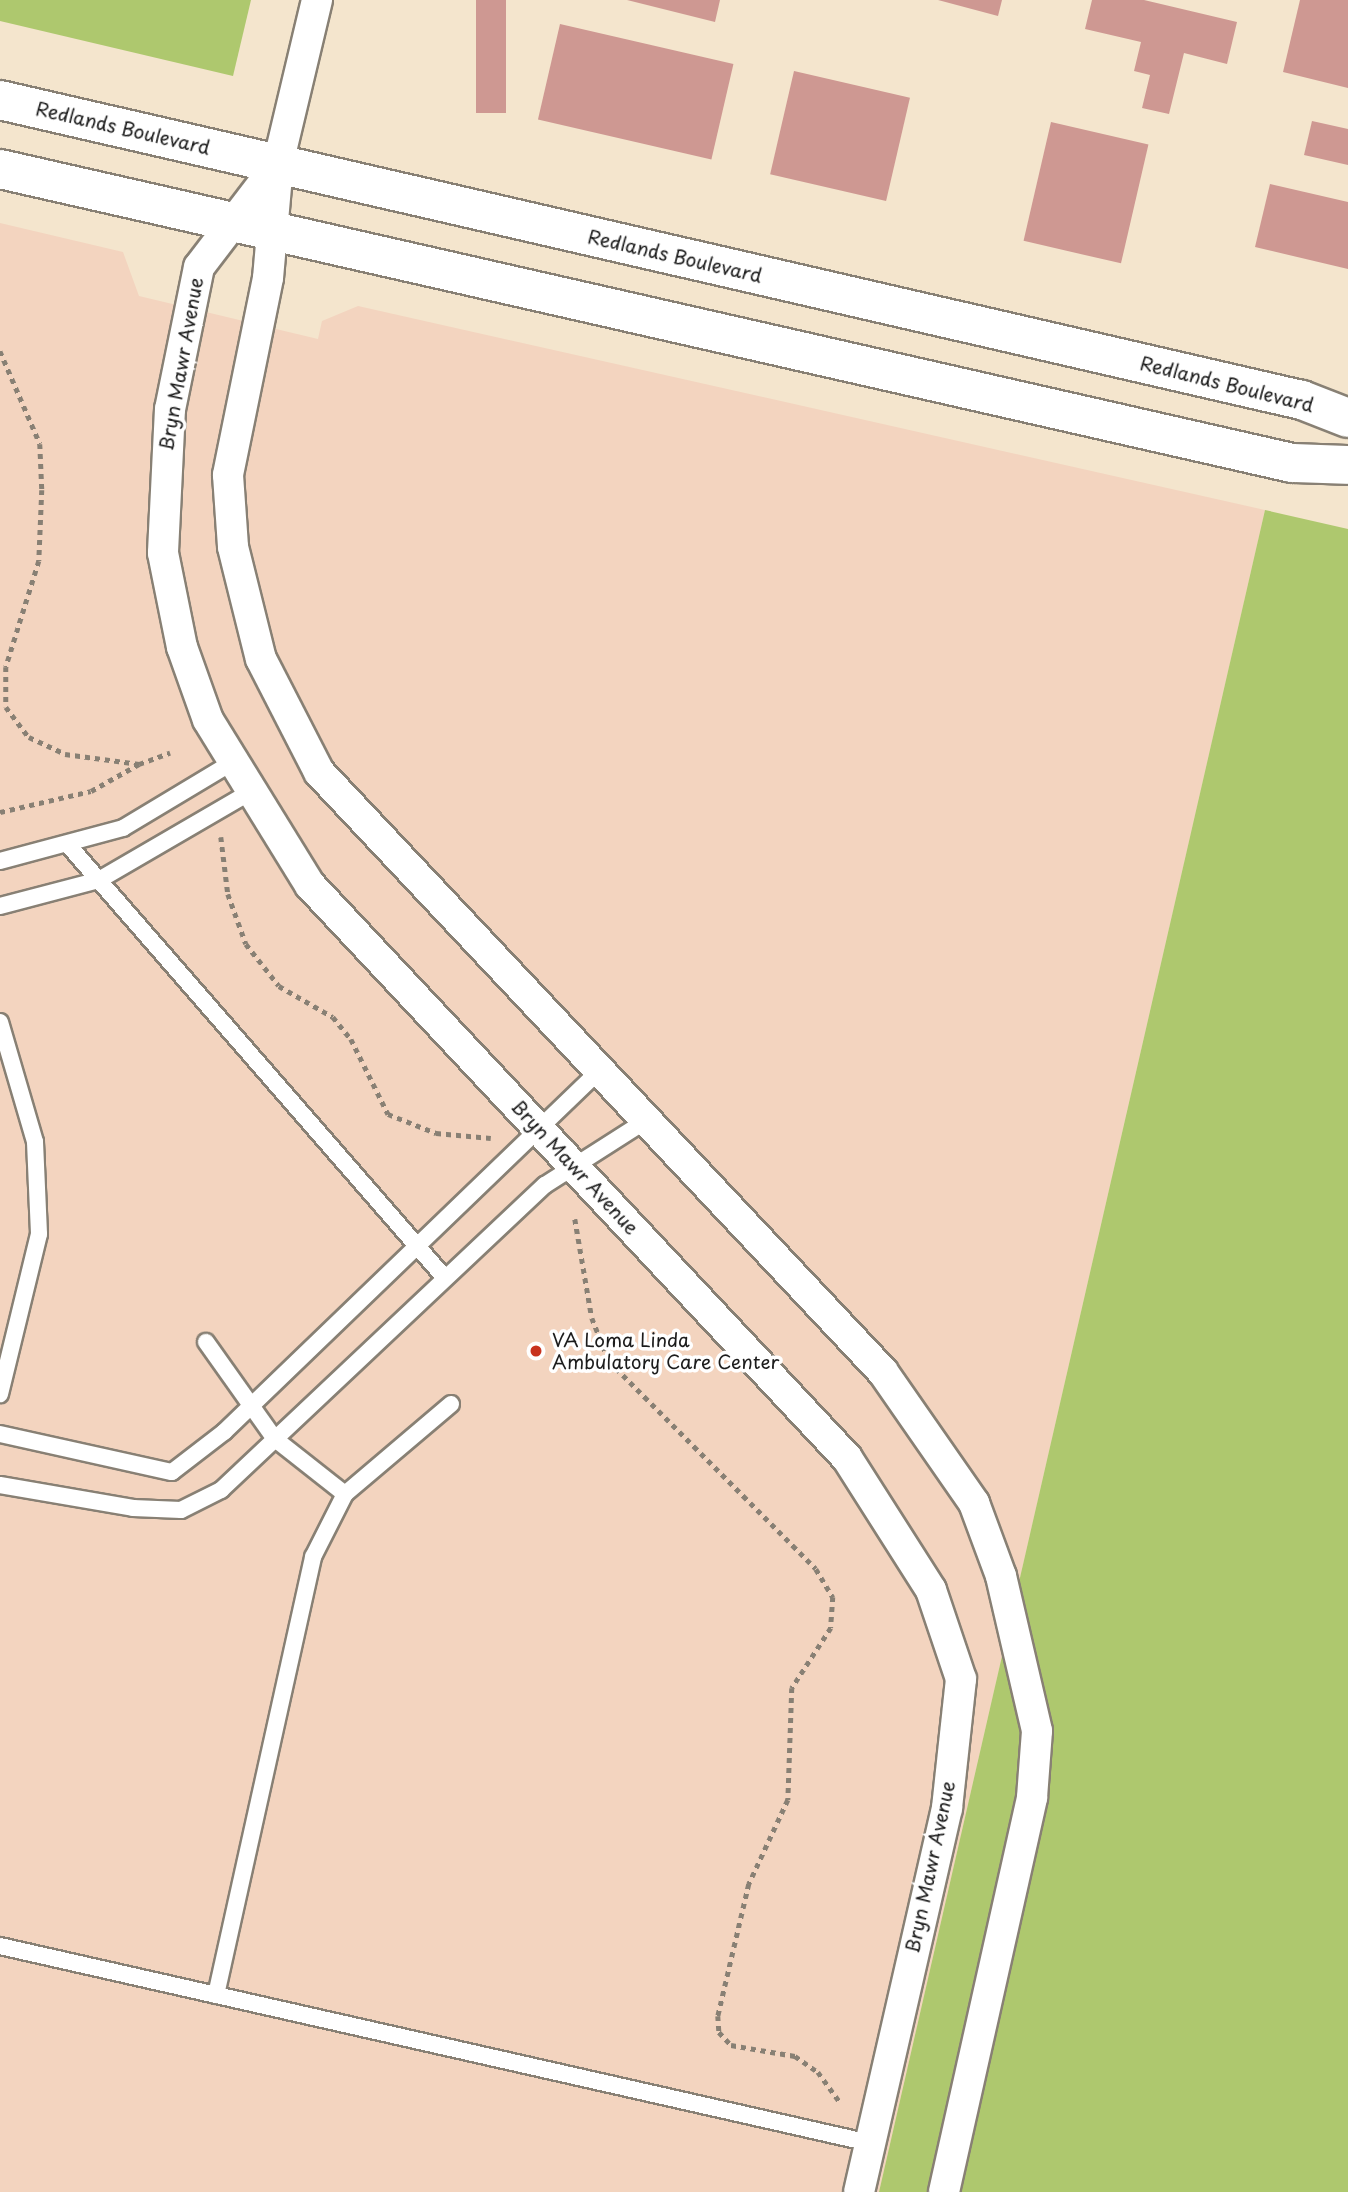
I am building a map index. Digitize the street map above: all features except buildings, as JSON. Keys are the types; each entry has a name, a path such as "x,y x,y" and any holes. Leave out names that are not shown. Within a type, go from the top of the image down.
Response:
{"main road":[{"name":"Redlands Boulevard","path":"0,100 1302,400 1348,418"},
{"path":"0,169 1292,463 1348,466"}],"street":[{"name":"Bryn Mawr Avenue","path":"317,0 278,164 272,231 228,475 233,547 275,695 319,772 883,1372 974,1503 1001,1576 1037,1731 1032,1798 944,2192"},
{"name":"Bryn Mawr Avenue","path":"278,164 199,267 170,409 163,530 182,647 231,763 310,885 847,1458 931,1590 961,1679 947,1808 859,2192"}],"lane":[{"path":"0,861 70,847 123,828 231,763"},
{"path":"0,906 99,880 251,791"},
{"path":"70,847 444,1277"},
{"path":"0,1022 35,1142 39,1234 0,1394"},
{"path":"0,1434 172,1472 248,1408 601,1069"},
{"path":"0,1485 133,1508 181,1510 221,1490 444,1277 575,1166 645,1121"},
{"path":"206,1342 248,1408 275,1439 345,1494"},
{"path":"216,1995 313,1557 345,1494 451,1404"},
{"path":"0,1947 870,2143"}],"path":[{"path":"0,351 40,444 42,490 39,561 6,667 6,708 13,722 45,747 139,764"},
{"path":"0,812 91,791 139,764 170,753"},
{"path":"221,836 228,894 246,944 279,986 333,1017 351,1039 388,1114 436,1133 499,1139"},
{"path":"575,1219 592,1318 609,1360 816,1569 833,1597 831,1628 792,1688 788,1800 749,1884 718,2015 719,2032 732,2045 795,2056 818,2072 839,2101"}],"shaded area":[{"name":"VA Loma Linda Ambulatory Care Center","path":"0,223 123,252 139,296 318,339 322,321 358,306 1265,510 879,2192 0,2192"}],"green space":[{"path":"0,0 251,0 233,76 0,21"},
{"path":"1265,510 1348,529 1348,2192 879,2192"}],"place":[{"name":"VA Loma Linda Ambulatory Care Center","path":"536,1351"}]}
